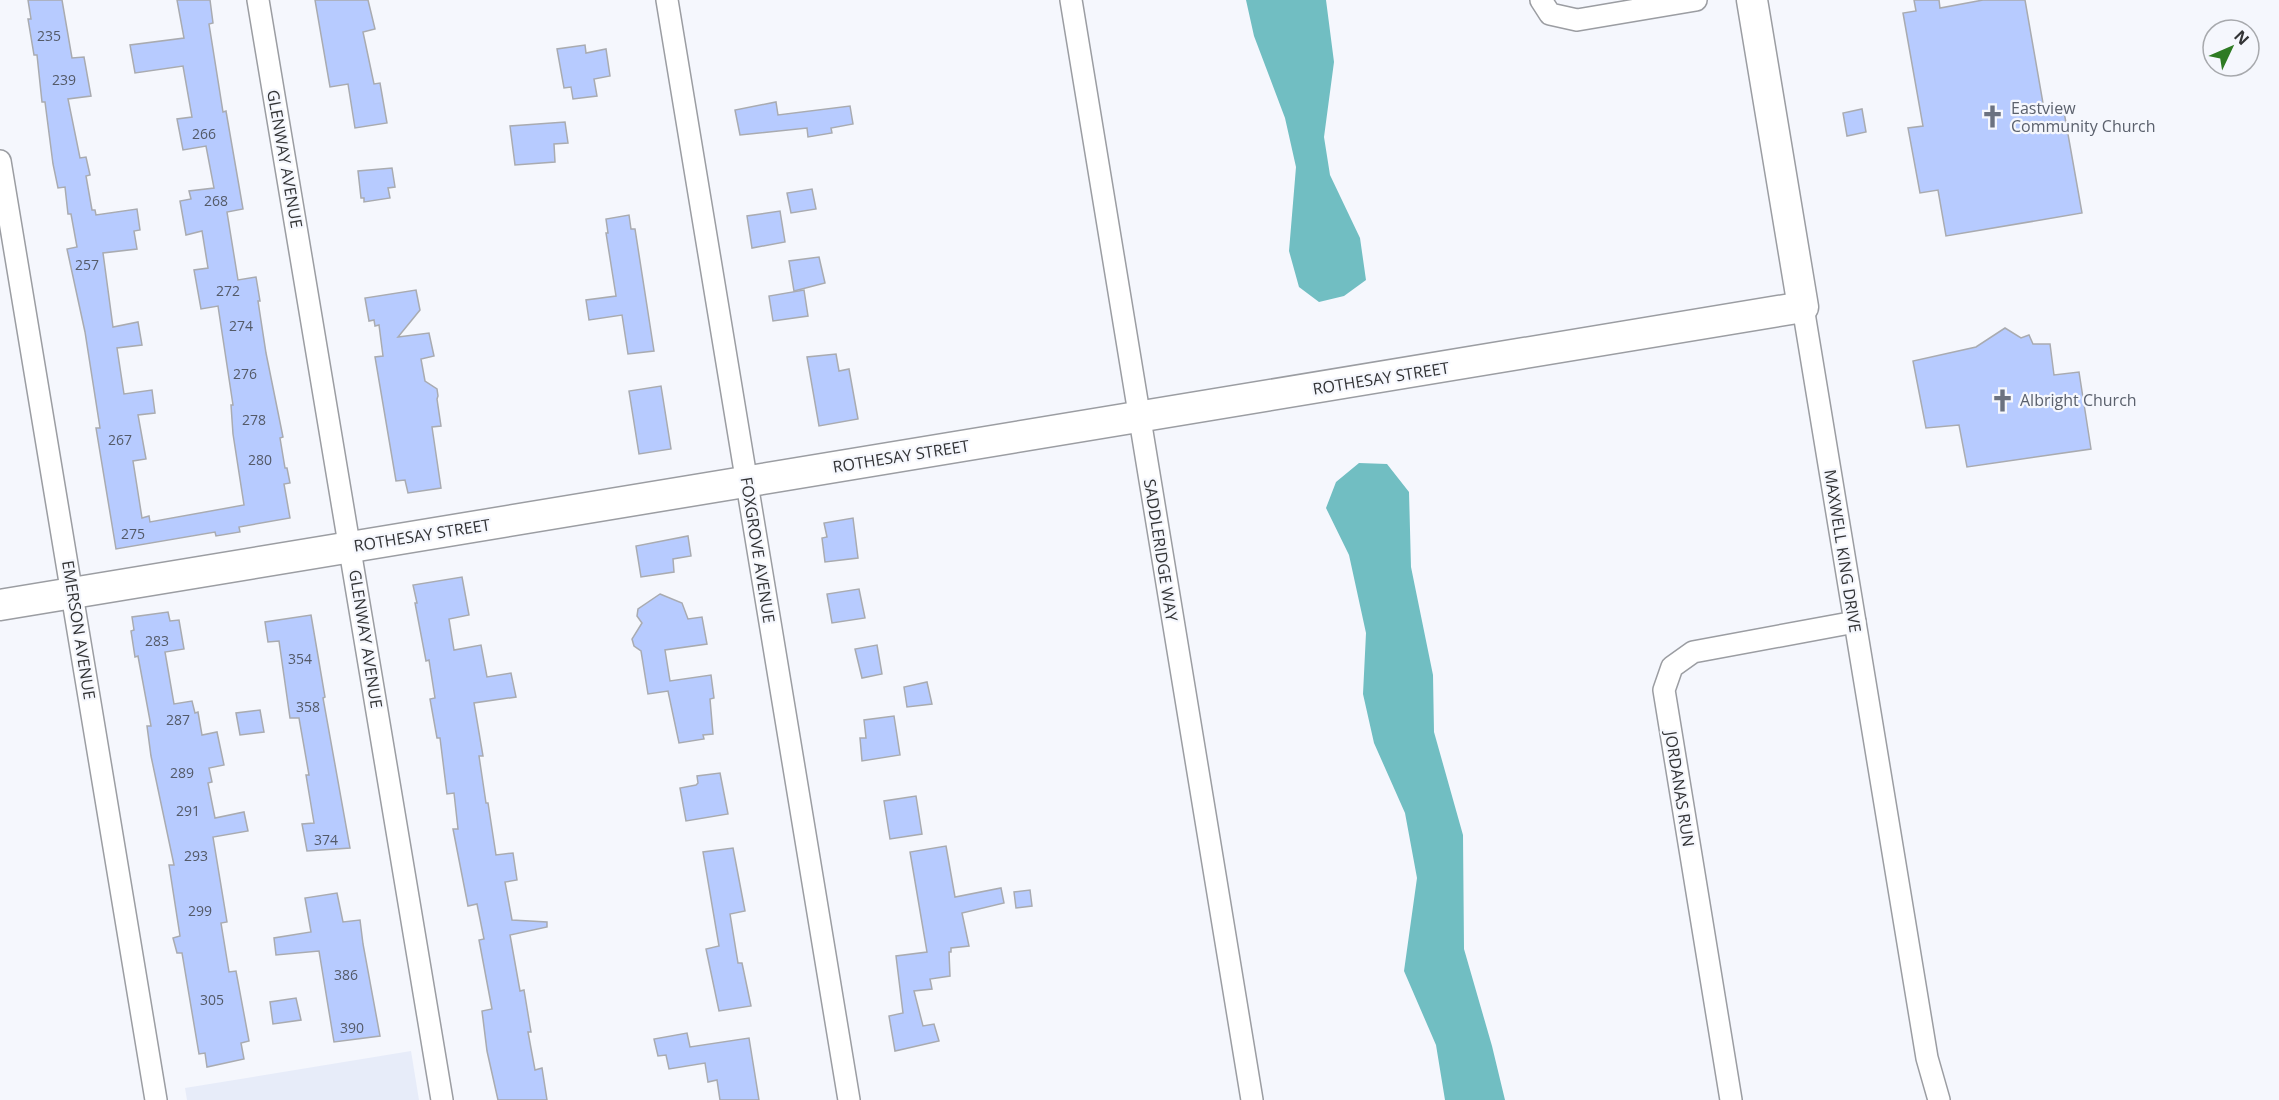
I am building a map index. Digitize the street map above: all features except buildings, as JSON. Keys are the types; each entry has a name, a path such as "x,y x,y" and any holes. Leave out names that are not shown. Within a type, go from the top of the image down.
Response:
{"street":[{"name":"GLENWAY AVENUE","path":"258,0 442,1100"},
{"name":"FOXGROVE AVENUE","path":"667,0 849,1100"},
{"name":"SADDLERIDGE WAY","path":"1071,0 1252,1100"},
{"path":"1541,0 1550,14 1577,20 1696,0"},
{"name":"MAXWELL KING DRIVE","path":"1752,0 1927,1058 1939,1100"},
{"name":"EMERSON AVENUE","path":"0,161 156,1100"},
{"name":"ROTHESAY STREET","path":"0,605 1803,307"},
{"name":"JORDANAS RUN","path":"1731,1100 1664,690 1672,667 1693,652 1855,622"}],"shaded area":[{"path":"411,1051 419,1100 187,1100 185,1088"}],"water":[{"path":"1246,0 1326,0 1334,62 1324,137 1330,175 1360,238 1366,280 1344,296 1319,302 1299,287 1289,251 1296,167 1285,118 1254,36"},
{"path":"1359,463 1387,464 1409,492 1411,567 1433,675 1434,732 1463,835 1464,949 1505,1100 1445,1100 1436,1045 1404,971 1417,878 1405,813 1374,743 1363,694 1366,633 1349,555 1326,508 1336,482"}],"place":[{"name":"Eastview Community Church","path":"1993,117"},
{"name":"Albright Church","path":"2002,400"}]}
